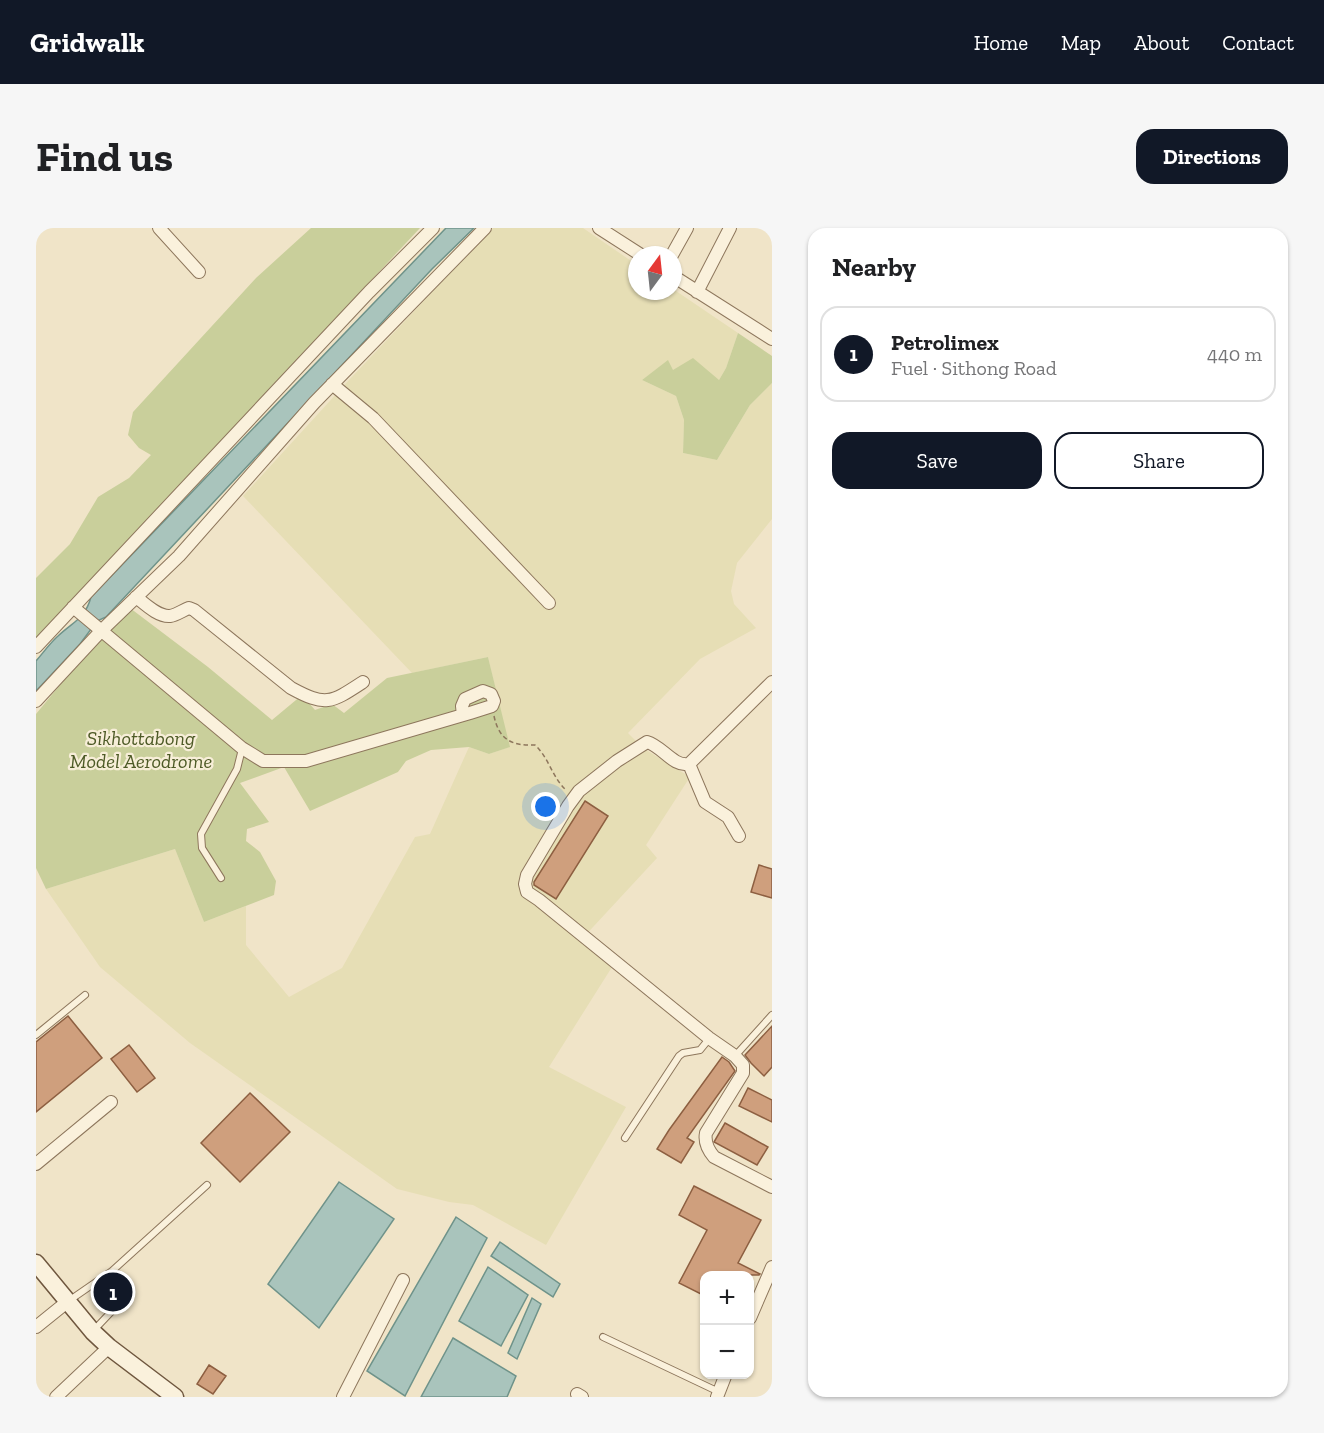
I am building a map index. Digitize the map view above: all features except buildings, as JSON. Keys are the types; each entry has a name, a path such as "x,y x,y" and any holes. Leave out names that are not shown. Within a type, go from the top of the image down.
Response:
{"main road":[{"path":"36,1263 93,1332 109,1347 175,1397"}],"street":[{"path":"159,228 199,272"},
{"path":"36,646 76,610 369,292 433,228"},
{"path":"36,701 97,629 136,597 179,556 332,384 485,228"},
{"path":"600,228 628,246"},
{"path":"677,246 687,228"},
{"path":"697,292 730,228"},
{"path":"682,282 772,339"},
{"path":"332,384 373,418 549,603"},
{"path":"136,597 163,615 170,616 189,608 194,610 291,688 305,696 316,700 338,699 363,682"},
{"path":"76,610 242,748 263,761 306,761 463,715 492,706 494,701 491,694 483,691 465,699 462,706 463,715"},
{"path":"772,682 689,764 682,765 652,743 644,742 617,761 574,798 528,875 525,884 527,892 709,1038 735,1056 743,1065 743,1073 706,1133 706,1144 714,1157 772,1187"},
{"path":"689,764 705,802 728,817 739,836"},
{"path":"36,1164 111,1102"},
{"path":"754,1309 772,1267"},
{"path":"344,1397 403,1280"},
{"path":"36,1327 67,1302"},
{"path":"56,1397 109,1347"},
{"path":"718,1395 724,1379"}],"lane":[{"path":"221,878 202,848 201,834 237,770 242,748"},
{"path":"36,1035 85,995"},
{"path":"735,1056 772,1015"},
{"path":"625,1138 679,1056 700,1050 709,1038"},
{"path":"67,1302 112,1270 207,1185"},
{"path":"93,1332 129,1293 129,1289 112,1270"},
{"path":"603,1337 718,1395"}],"path":[{"path":"492,706 497,730 503,737 520,746 535,745 544,754 558,783 574,798"}],"shaded area":[{"path":"493,228 583,228 628,259 628,300 682,300 682,295 738,333 726,368 719,380 673,371 668,361 642,380 676,396 684,420 683,453 717,460 750,405 772,383 772,519 737,563 731,591 734,604 756,628 700,659 628,733 643,748 690,777 646,845 657,858 581,940 612,967 549,1067 626,1107 546,1245 473,1205 449,1202 397,1189 190,1043 100,967 46,889 175,849 204,922 246,906 246,945 289,997 342,968 415,837 430,834 469,747 489,754 509,747 488,657 412,673 243,496"}],"green space":[{"path":"311,228 420,228 36,639 36,578 70,544 98,497 129,478 151,455 139,448 128,435 133,412 256,278"},
{"path":"738,333 772,356 772,383 750,405 717,460 683,453 684,420 676,396 642,380 668,360 673,370 693,358 719,380 726,368"},
{"name":"Sikhottabong Model Aerodrome","path":"126,605 208,667 272,720 302,695 315,710 332,704 344,713 387,678 488,657 510,747 489,754 469,747 431,750 406,761 398,772 310,811 284,767 240,783 269,822 247,829 246,841 260,852 276,881 274,895 204,922 175,849 46,889 36,868 36,714"}],"water":[{"path":"446,228 474,228 432,269 106,617 97,621 80,644 36,691 36,661 55,639 82,615 91,597"},
{"path":"339,1182 394,1219 319,1328 268,1284"},
{"path":"456,1217 487,1238 405,1396 367,1371"},
{"path":"500,1242 560,1284 553,1297 491,1256"},
{"path":"488,1267 528,1295 501,1346 459,1321"},
{"path":"532,1298 541,1304 517,1359 508,1353"},
{"path":"453,1338 516,1376 507,1397 421,1397"}],"place":[{"name":"Petrolimex","path":"113,1292"}]}
